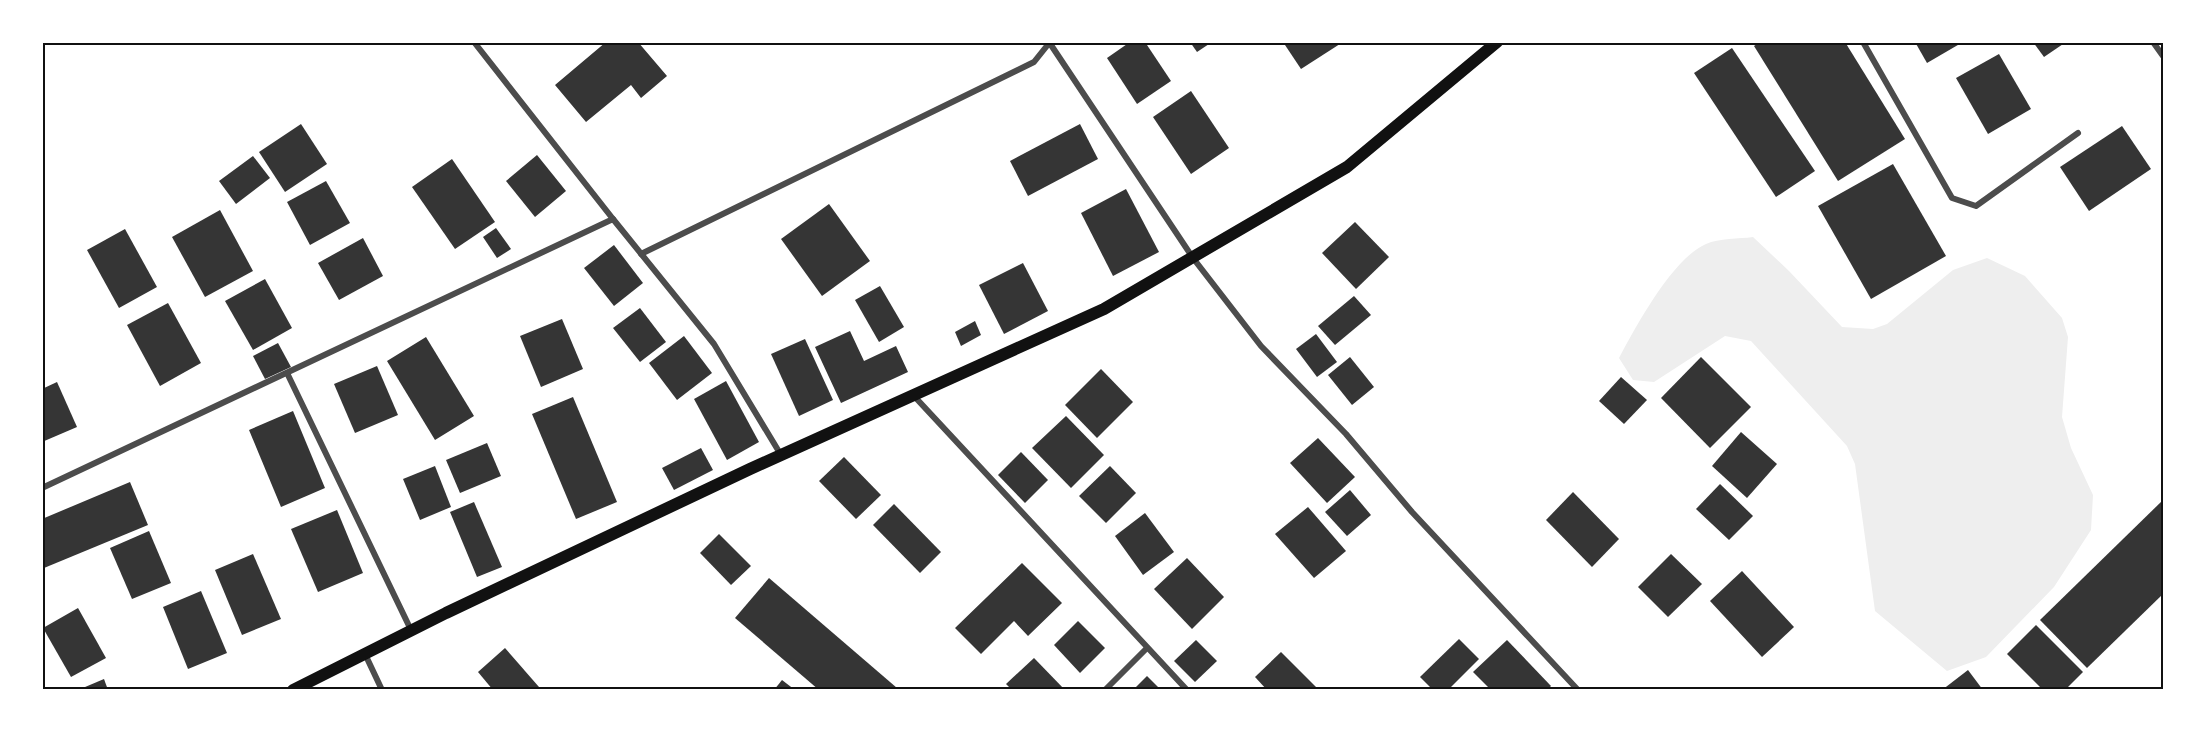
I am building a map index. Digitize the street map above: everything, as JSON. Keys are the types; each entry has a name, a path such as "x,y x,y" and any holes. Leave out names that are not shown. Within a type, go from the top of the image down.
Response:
{"main road":[{"path":"293,690 411,630 782,455 1104,309 1347,166 1497,42"}],"street":[{"path":"474,42 714,344 782,455"},
{"path":"641,254 1034,62 1050,42 1193,258 1262,346 1346,434 1412,512 1574,689"},
{"path":"1863,42 1952,198 1976,206 2078,133"},
{"path":"2153,42 2163,56"},
{"path":"42,488 288,375 613,219"},
{"path":"288,375 411,630"},
{"path":"914,395 1187,690"},
{"path":"1105,690 1147,648"},
{"path":"364,654 382,690"}],"shaded area":[{"path":"1753,237 1842,327 1873,329 1887,324 1953,270 1987,258 2025,276 2062,318 2068,337 2062,417 2071,448 2093,495 2091,530 2054,587 1986,657 1947,671 1875,611 1855,464 1847,446 1751,341 1725,336 1654,382 1633,380 1619,358 1656,294 1693,252 1706,244 1717,241"}],"building":[{"path":"606,42 638,42 667,76 641,98 631,85 586,122 555,85"},
{"path":"1130,42 1145,42 1171,81 1137,104 1107,58"},
{"path":"1190,42 1212,42 1197,52"},
{"path":"1283,42 1343,42 1301,69"},
{"path":"1760,42 1845,42 1905,139 1838,181 1754,46"},
{"path":"1915,42 1963,42 1927,63"},
{"path":"2033,42 2066,42 2044,57"},
{"path":"1732,48 1815,171 1776,197 1694,73"},
{"path":"1999,54 2031,109 1988,134 1956,78"},
{"path":"1191,91 1229,148 1191,174 1153,117"},
{"path":"301,124 327,164 285,192 259,152"},
{"path":"1080,124 1098,159 1028,196 1010,161"},
{"path":"2122,126 2151,169 2089,211 2060,167"},
{"path":"537,155 566,191 535,217 506,181"},
{"path":"253,156 270,178 236,204 219,181"},
{"path":"452,159 495,222 455,249 412,187"},
{"path":"1893,164 1946,256 1871,299 1818,206"},
{"path":"326,181 350,223 310,245 287,202"},
{"path":"1126,189 1159,252 1113,276 1081,213"},
{"path":"829,204 870,261 822,296 781,239"},
{"path":"220,210 253,271 205,297 172,237"},
{"path":"1355,222 1389,257 1356,289 1322,253"},
{"path":"496,228 511,249 497,258 483,237"},
{"path":"125,229 157,287 119,308 87,250"},
{"path":"363,238 383,276 339,300 318,263"},
{"path":"614,245 643,283 614,306 584,268"},
{"path":"1023,263 1048,311 1004,334 979,285"},
{"path":"265,279 292,328 253,350 225,301"},
{"path":"880,286 904,327 879,342 855,300"},
{"path":"1354,296 1371,315 1335,345 1318,326"},
{"path":"168,303 201,363 160,386 127,325"},
{"path":"640,308 666,342 640,362 613,328"},
{"path":"562,319 583,369 541,387 520,336"},
{"path":"975,321 981,335 961,346 955,332"},
{"path":"850,331 864,361 896,346 908,372 841,403 815,347"},
{"path":"1316,334 1337,362 1317,377 1296,349"},
{"path":"684,336 712,373 677,400 649,363"},
{"path":"426,337 474,416 435,440 387,361"},
{"path":"805,339 833,400 799,416 771,354"},
{"path":"278,343 291,367 265,379 253,356"},
{"path":"1350,357 1374,387 1352,405 1328,375"},
{"path":"1701,357 1751,407 1710,448 1661,398"},
{"path":"377,366 398,415 355,433 334,384"},
{"path":"1101,369 1133,402 1097,438 1065,405"},
{"path":"1621,377 1647,400 1624,424 1599,401"},
{"path":"726,381 759,442 727,460 694,399"},
{"path":"57,382 77,427 42,442 42,389"},
{"path":"573,397 617,502 576,519 532,414"},
{"path":"293,411 325,488 281,507 249,430"},
{"path":"1066,416 1104,455 1071,488 1032,448"},
{"path":"1741,432 1777,464 1747,498 1712,466"},
{"path":"1318,438 1355,477 1327,503 1290,463"},
{"path":"487,443 501,476 460,493 446,460"},
{"path":"701,448 713,470 674,490 662,468"},
{"path":"1021,452 1048,480 1025,503 998,475"},
{"path":"844,457 881,495 856,519 819,481"},
{"path":"435,466 451,507 420,520 403,479"},
{"path":"1110,466 1136,493 1106,523 1079,496"},
{"path":"130,482 148,525 44,568 42,519"},
{"path":"1720,484 1753,516 1729,540 1696,509"},
{"path":"1350,490 1371,515 1347,536 1325,512"},
{"path":"1573,492 1619,539 1592,567 1546,520"},
{"path":"2163,500 2163,594 2087,668 2040,620"},
{"path":"474,502 502,567 477,577 450,512"},
{"path":"894,504 941,552 920,573 873,525"},
{"path":"1308,507 1346,551 1314,578 1275,534"},
{"path":"337,510 363,573 318,592 291,529"},
{"path":"1145,513 1174,552 1143,575 1115,536"},
{"path":"149,531 171,583 132,599 110,548"},
{"path":"719,534 751,566 731,585 700,553"},
{"path":"253,554 281,619 242,635 215,570"},
{"path":"1671,554 1702,584 1668,617 1638,587"},
{"path":"1187,558 1224,597 1192,629 1154,589"},
{"path":"1022,563 1062,603 1028,636 1014,621 981,654 955,628"},
{"path":"1742,571 1794,627 1762,657 1710,601"},
{"path":"769,578 897,688 896,690 819,690 735,618"},
{"path":"201,591 227,653 188,669 163,607"},
{"path":"78,608 106,658 71,677 43,628"},
{"path":"1078,621 1105,648 1080,673 1054,645"},
{"path":"2036,625 2083,672 2065,690 2043,690 2007,654"},
{"path":"1459,639 1479,659 1448,690 1433,690 1420,677"},
{"path":"1196,640 1217,661 1195,682 1174,661"},
{"path":"1507,640 1551,686 1547,690 1491,690 1473,672"},
{"path":"505,648 539,687 536,690 493,690 478,672"},
{"path":"1281,652 1316,687 1314,690 1267,690 1255,677"},
{"path":"1034,658 1065,690 1012,690 1006,684"},
{"path":"1968,670 1983,690 1942,690"},
{"path":"1147,676 1161,690 1133,690"},
{"path":"104,679 108,690 78,690"},
{"path":"782,680 795,690 774,690"}]}
